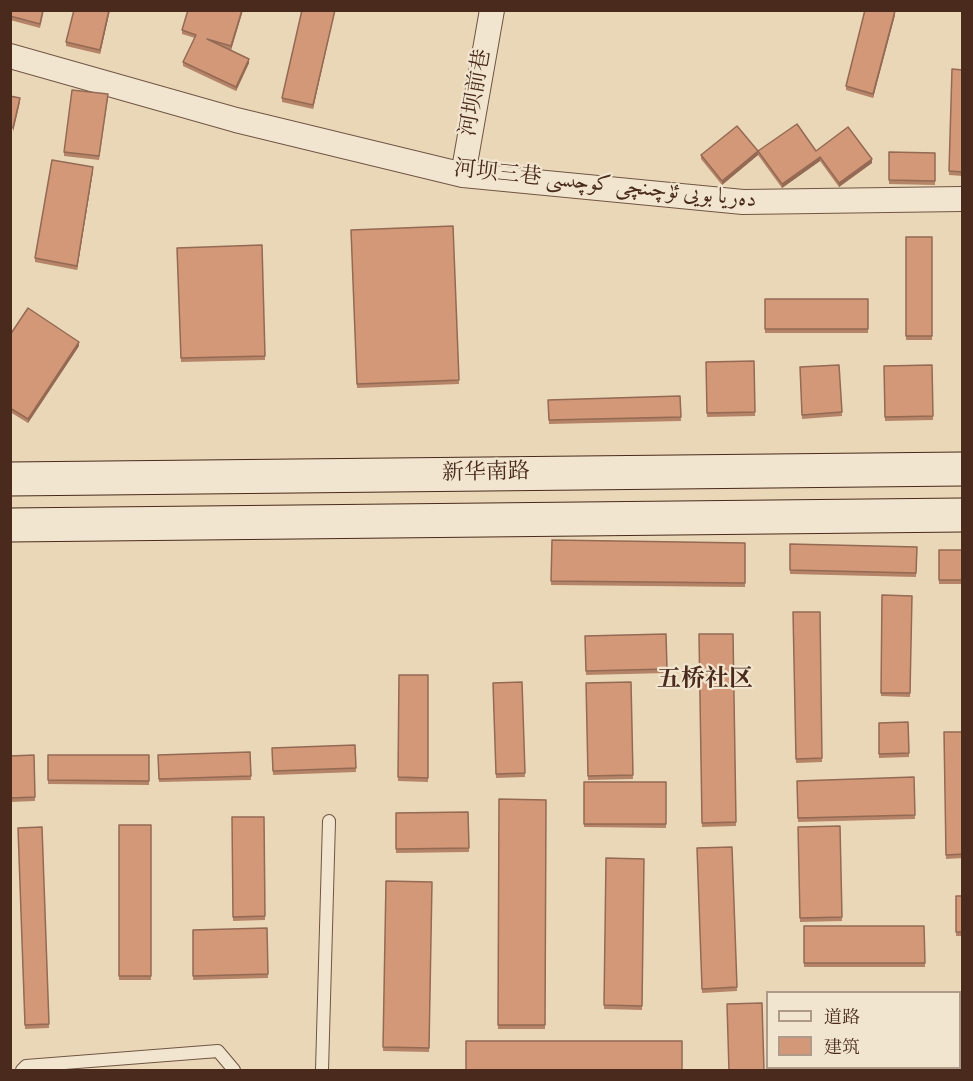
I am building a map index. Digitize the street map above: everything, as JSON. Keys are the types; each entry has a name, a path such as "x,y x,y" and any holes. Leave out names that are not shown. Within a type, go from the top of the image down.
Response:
{"main road":[{"name":"新华南路","path":"10,479 963,468"},
{"name":"新华南路","path":"10,525 963,515"}],"street":[{"name":"河坝前巷","path":"463,175 492,10"},
{"name":"河坝三巷 دەريا بويى ئۈچىنچى كوچىسى","path":"10,56 236,120 463,175 743,202 963,199"}],"lane":[{"path":"322,1071 329,821"},
{"path":"22,1071 27,1066 218,1051 234,1071"}],"building":[{"path":"10,10 43,10 40,24 10,16"},
{"path":"74,10 109,10 100,50 66,42"},
{"path":"188,10 242,10 231,46 207,39 249,59 236,87 183,62 196,35 182,30"},
{"path":"302,10 335,10 313,105 282,98"},
{"path":"865,10 895,11 873,94 846,86"},
{"path":"952,69 963,70 963,172 949,171"},
{"path":"72,90 108,94 99,156 64,152"},
{"path":"10,96 20,98 13,128 10,127"},
{"path":"797,124 816,151 848,127 872,159 839,183 820,157 782,184 758,151"},
{"path":"737,126 758,151 722,181 701,155"},
{"path":"889,152 935,153 935,181 889,180"},
{"path":"52,160 93,167 77,266 35,258"},
{"path":"453,226 459,380 357,384 351,230"},
{"path":"906,237 932,237 932,336 906,336"},
{"path":"262,245 265,356 181,358 177,248"},
{"path":"765,299 868,299 868,329 765,329"},
{"path":"28,308 79,342 28,419 10,408 10,335"},
{"path":"754,361 755,412 707,413 706,362"},
{"path":"839,365 842,412 802,415 800,367"},
{"path":"932,365 933,416 885,417 884,366"},
{"path":"680,396 681,417 549,420 548,400"},
{"path":"552,540 745,543 745,583 551,581"},
{"path":"790,544 917,547 916,573 790,570"},
{"path":"939,550 963,550 963,580 939,580"},
{"path":"882,595 912,596 910,693 881,693"},
{"path":"793,612 820,612 822,758 796,759"},
{"path":"666,634 667,669 586,671 585,636"},
{"path":"699,634 733,634 736,822 702,823"},
{"path":"399,675 428,675 428,778 398,777"},
{"path":"522,682 525,773 496,774 493,683"},
{"path":"631,682 633,775 588,776 586,683"},
{"path":"908,722 909,753 879,754 879,723"},
{"path":"944,732 963,732 963,854 946,855"},
{"path":"355,745 356,768 273,771 272,748"},
{"path":"250,752 251,776 159,779 158,755"},
{"path":"34,755 35,797 10,798 10,756"},
{"path":"48,755 149,755 149,781 48,780"},
{"path":"914,777 915,815 798,818 797,781"},
{"path":"584,782 666,782 666,824 584,824"},
{"path":"499,799 546,800 545,1025 498,1025"},
{"path":"468,812 469,848 396,849 396,813"},
{"path":"232,817 264,817 265,916 233,917"},
{"path":"119,825 151,825 151,976 119,976"},
{"path":"840,826 842,917 800,918 798,827"},
{"path":"42,827 49,1024 25,1025 18,828"},
{"path":"732,847 737,987 702,989 697,848"},
{"path":"606,858 644,859 642,1006 604,1005"},
{"path":"386,881 432,882 429,1048 383,1047"},
{"path":"956,896 963,896 963,932 956,932"},
{"path":"804,926 924,926 925,963 804,963"},
{"path":"267,928 268,974 193,976 193,930"},
{"path":"762,1003 764,1071 729,1071 727,1004"},
{"path":"466,1041 682,1041 682,1071 466,1071"},
{"path":"869,1069 907,1069 907,1071 869,1071"}],"district":[{"name":"五桥社区","path":"705,681"}]}
